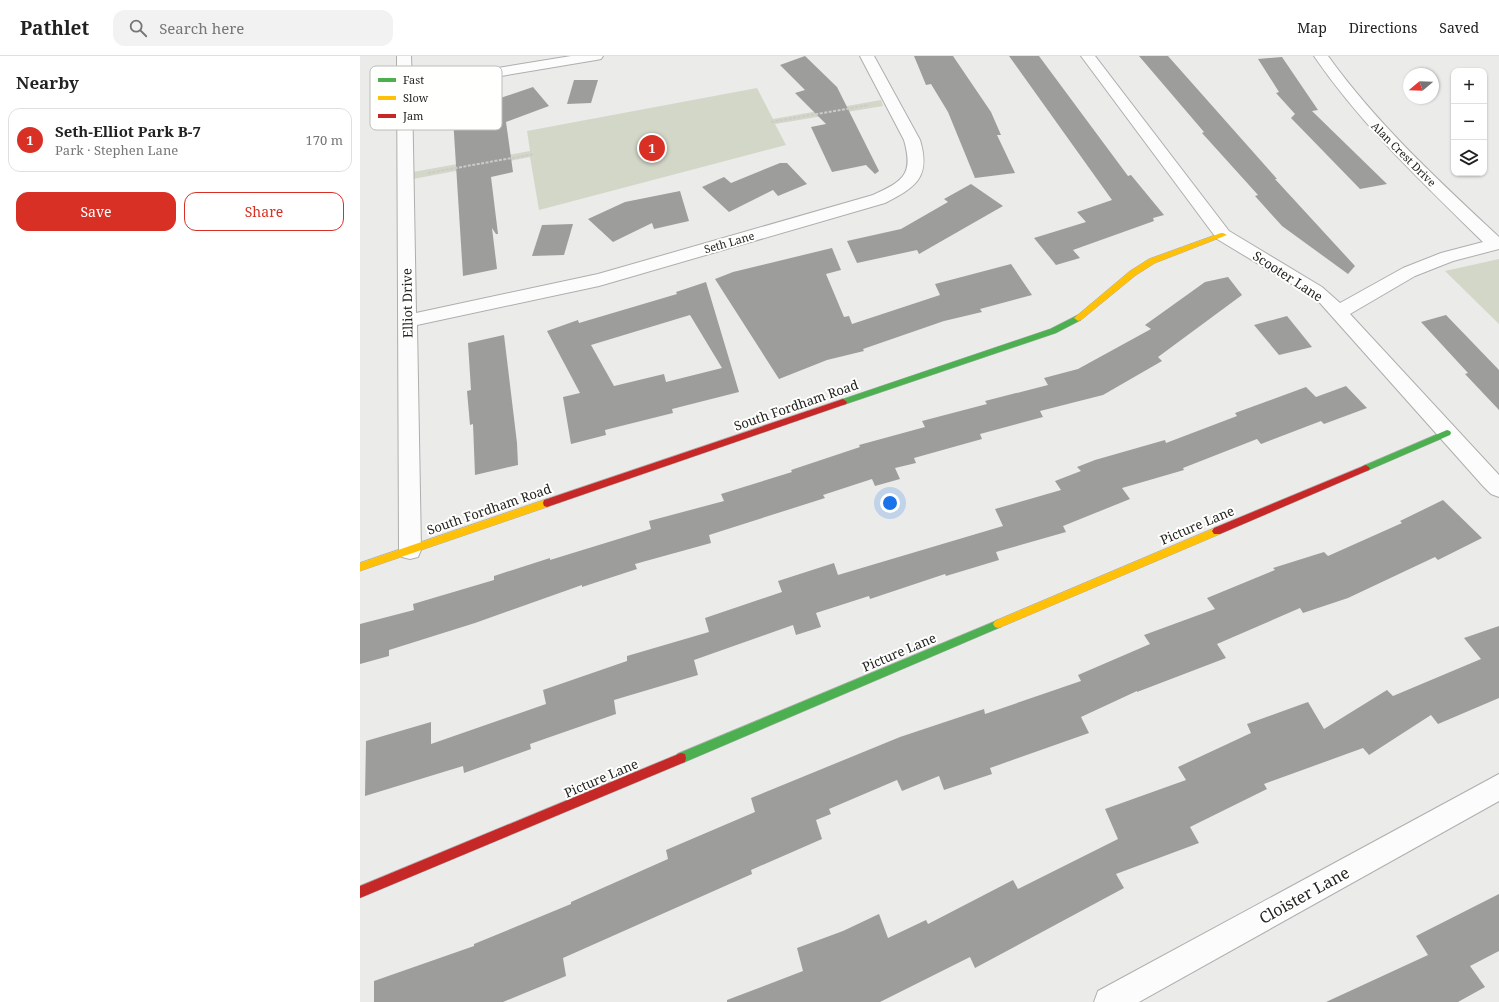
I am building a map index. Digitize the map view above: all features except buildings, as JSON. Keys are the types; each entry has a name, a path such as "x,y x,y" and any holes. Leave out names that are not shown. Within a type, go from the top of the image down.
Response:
{"street":[{"name":"Elliot Drive","path":"404,56 404,66"},
{"path":"502,72 596,56"},
{"name":"Seth Lane","path":"407,321 599,280 879,199 904,186 915,174 918,166 917,154 912,140 867,56"},
{"name":"Scooter Lane","path":"1088,56 1223,235 1316,291 1339,312 1447,433 1499,488"},
{"name":"Alan Crest Drive","path":"1321,56 1335,77 1381,133 1497,244"},
{"name":"Elliot Drive","path":"405,130 410,550"},
{"name":"South Fordham Road","path":"360,567 1053,331 1082,316 1133,273 1152,261 1180,249 1223,235"},
{"path":"1339,312 1409,272 1447,257 1497,244"},
{"name":"Picture Lane","path":"360,892 720,742 1447,433"},
{"name":"Cloister Lane","path":"1109,1002 1499,787"}],"path":[{"path":"771,122 892,102"},
{"path":"406,177 534,154"}],"green space":[{"path":"757,88 773,119 881,100 883,106 775,124 786,145 539,210 530,157 413,179 413,172 530,151 527,131"},
{"path":"1499,259 1499,324 1445,271"}],"traffic: fast":[{"path":"843,402 1053,331 1078,318"},
{"path":"1366,468 1447,433"},
{"path":"681,758 998,624"}],"traffic: slow":[{"path":"1078,318 1133,273 1152,261 1223,235"},
{"path":"360,567 547,503"},
{"path":"998,624 1217,531"}],"traffic: jam":[{"path":"547,503 843,402"},
{"path":"1217,531 1366,468"},
{"path":"360,892 681,758"}],"place":[{"name":"Seth-Elliot Park B-7","path":"652,148"}]}
